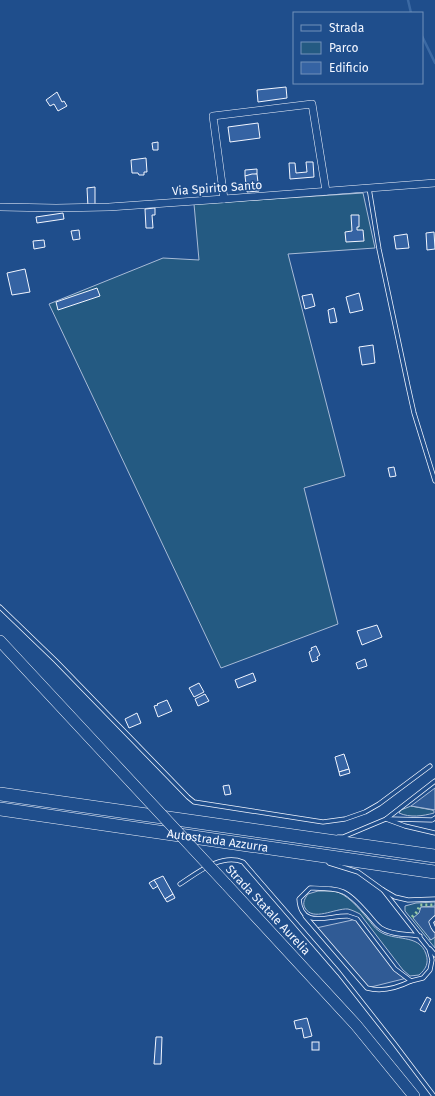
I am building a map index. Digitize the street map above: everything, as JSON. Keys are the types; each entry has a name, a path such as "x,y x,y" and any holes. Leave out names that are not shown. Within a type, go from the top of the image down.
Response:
{"highway":[{"name":"Autostrada Azzurra","path":"0,794 435,856"},
{"name":"Autostrada Azzurra","path":"0,809 435,872"}],"main road":[{"name":"Strada Statale Aurelia","path":"0,641 356,1025 414,1096"}],"street":[{"path":"224,199 213,116 312,104 326,191"},
{"name":"Via Spirito Santo","path":"0,207 109,207 435,183"}],"lane":[{"path":"369,188 379,249 414,413 435,481"},
{"path":"0,607 56,661 194,802 323,822 345,819 365,812 379,804 430,766"},
{"path":"300,837 343,836 386,819 435,781"},
{"path":"386,819 432,820 435,818"},
{"path":"386,819 405,826 435,833"},
{"path":"304,854 358,872 395,897 408,900 435,899"},
{"path":"180,884 205,868 222,861 233,860 243,862 339,973 434,1096"},
{"path":"420,936 388,932 381,928 352,897 343,891 332,888 310,888 299,900 300,908 304,914 366,988 375,991 400,987 411,981 423,978 430,970 432,960 429,949"},
{"path":"383,890 435,955"},
{"path":"304,914 314,920 349,916 357,919 395,969 411,981"},
{"path":"435,918 431,922 432,928 435,930"}],"green space":[{"path":"363,193 375,248 288,254 345,476 304,488 338,624 221,668 49,304 163,258 199,260 194,204"},
{"path":"411,806 432,810 434,813 408,816 399,813 401,810"},
{"path":"318,891 334,891 343,895 356,905 379,931 418,943 423,947 426,954 426,966 419,975 410,976 403,970 360,914 352,910 343,909 319,914 309,912 304,906 305,899 308,894"},
{"path":"435,902 435,906 421,907 430,940 435,937 435,948 405,911 405,906 416,903"}],"shaded area":[{"path":"435,788 435,810 411,806"},
{"path":"421,907 435,907 435,937 431,940 413,918 419,913"},
{"path":"357,919 395,969 407,978 367,988 316,928"}],"building":[{"path":"286,87 287,98 258,102 257,90"},
{"path":"57,92 62,102 64,101 67,106 58,111 54,104 50,106 46,100"},
{"path":"258,123 260,138 230,142 228,127"},
{"path":"158,142 158,150 153,150 152,143"},
{"path":"146,158 147,172 144,172 144,175 132,173 131,160"},
{"path":"306,162 313,162 314,177 290,179 289,163 295,163 296,173 307,172"},
{"path":"257,169 257,174 245,176 245,170"},
{"path":"257,174 259,191 247,192 245,176"},
{"path":"95,187 95,206 88,207 87,188"},
{"path":"155,208 155,215 152,215 153,228 146,228 145,209"},
{"path":"63,213 64,219 37,223 36,217"},
{"path":"351,215 359,215 359,227 357,227 357,230 363,230 364,241 346,242 345,232 352,231"},
{"path":"79,230 80,239 73,240 71,231"},
{"path":"434,232 435,249 427,250 426,233"},
{"path":"407,234 409,248 396,249 394,236"},
{"path":"44,240 45,247 34,249 33,241"},
{"path":"25,269 30,292 12,295 7,273"},
{"path":"97,288 100,296 58,310 56,302"},
{"path":"359,293 363,310 350,313 346,297"},
{"path":"312,294 315,306 305,309 302,296"},
{"path":"334,308 337,322 330,323 328,310"},
{"path":"373,345 375,363 362,365 359,347"},
{"path":"394,467 396,476 390,477 388,468"},
{"path":"377,625 382,637 362,645 357,631"},
{"path":"316,646 320,655 317,657 318,660 312,662 309,652 312,650 311,648"},
{"path":"365,659 367,666 358,669 356,663"},
{"path":"253,673 256,681 238,688 235,680"},
{"path":"199,683 204,692 194,697 189,688"},
{"path":"205,694 209,701 198,706 195,699"},
{"path":"167,700 172,711 158,717 154,706"},
{"path":"137,713 141,723 129,728 125,719"},
{"path":"344,754 349,769 339,772 335,757"},
{"path":"349,769 350,773 340,776 339,772"},
{"path":"229,785 231,794 225,795 223,786"},
{"path":"163,876 173,894 165,899 154,880"},
{"path":"154,880 158,886 153,889 149,883"},
{"path":"173,894 175,898 167,902 165,899"},
{"path":"427,997 431,999 425,1012 420,1010"},
{"path":"307,1018 312,1036 304,1038 302,1028 296,1029 294,1021"},
{"path":"156,1037 162,1037 161,1064 154,1064"},
{"path":"312,1042 319,1042 319,1050 312,1050"}],"waterway":[{"path":"408,0 411,12"},
{"path":"423,38 435,63"}],"hedge":[{"path":"412,917 417,912 420,905 435,905"}]}
